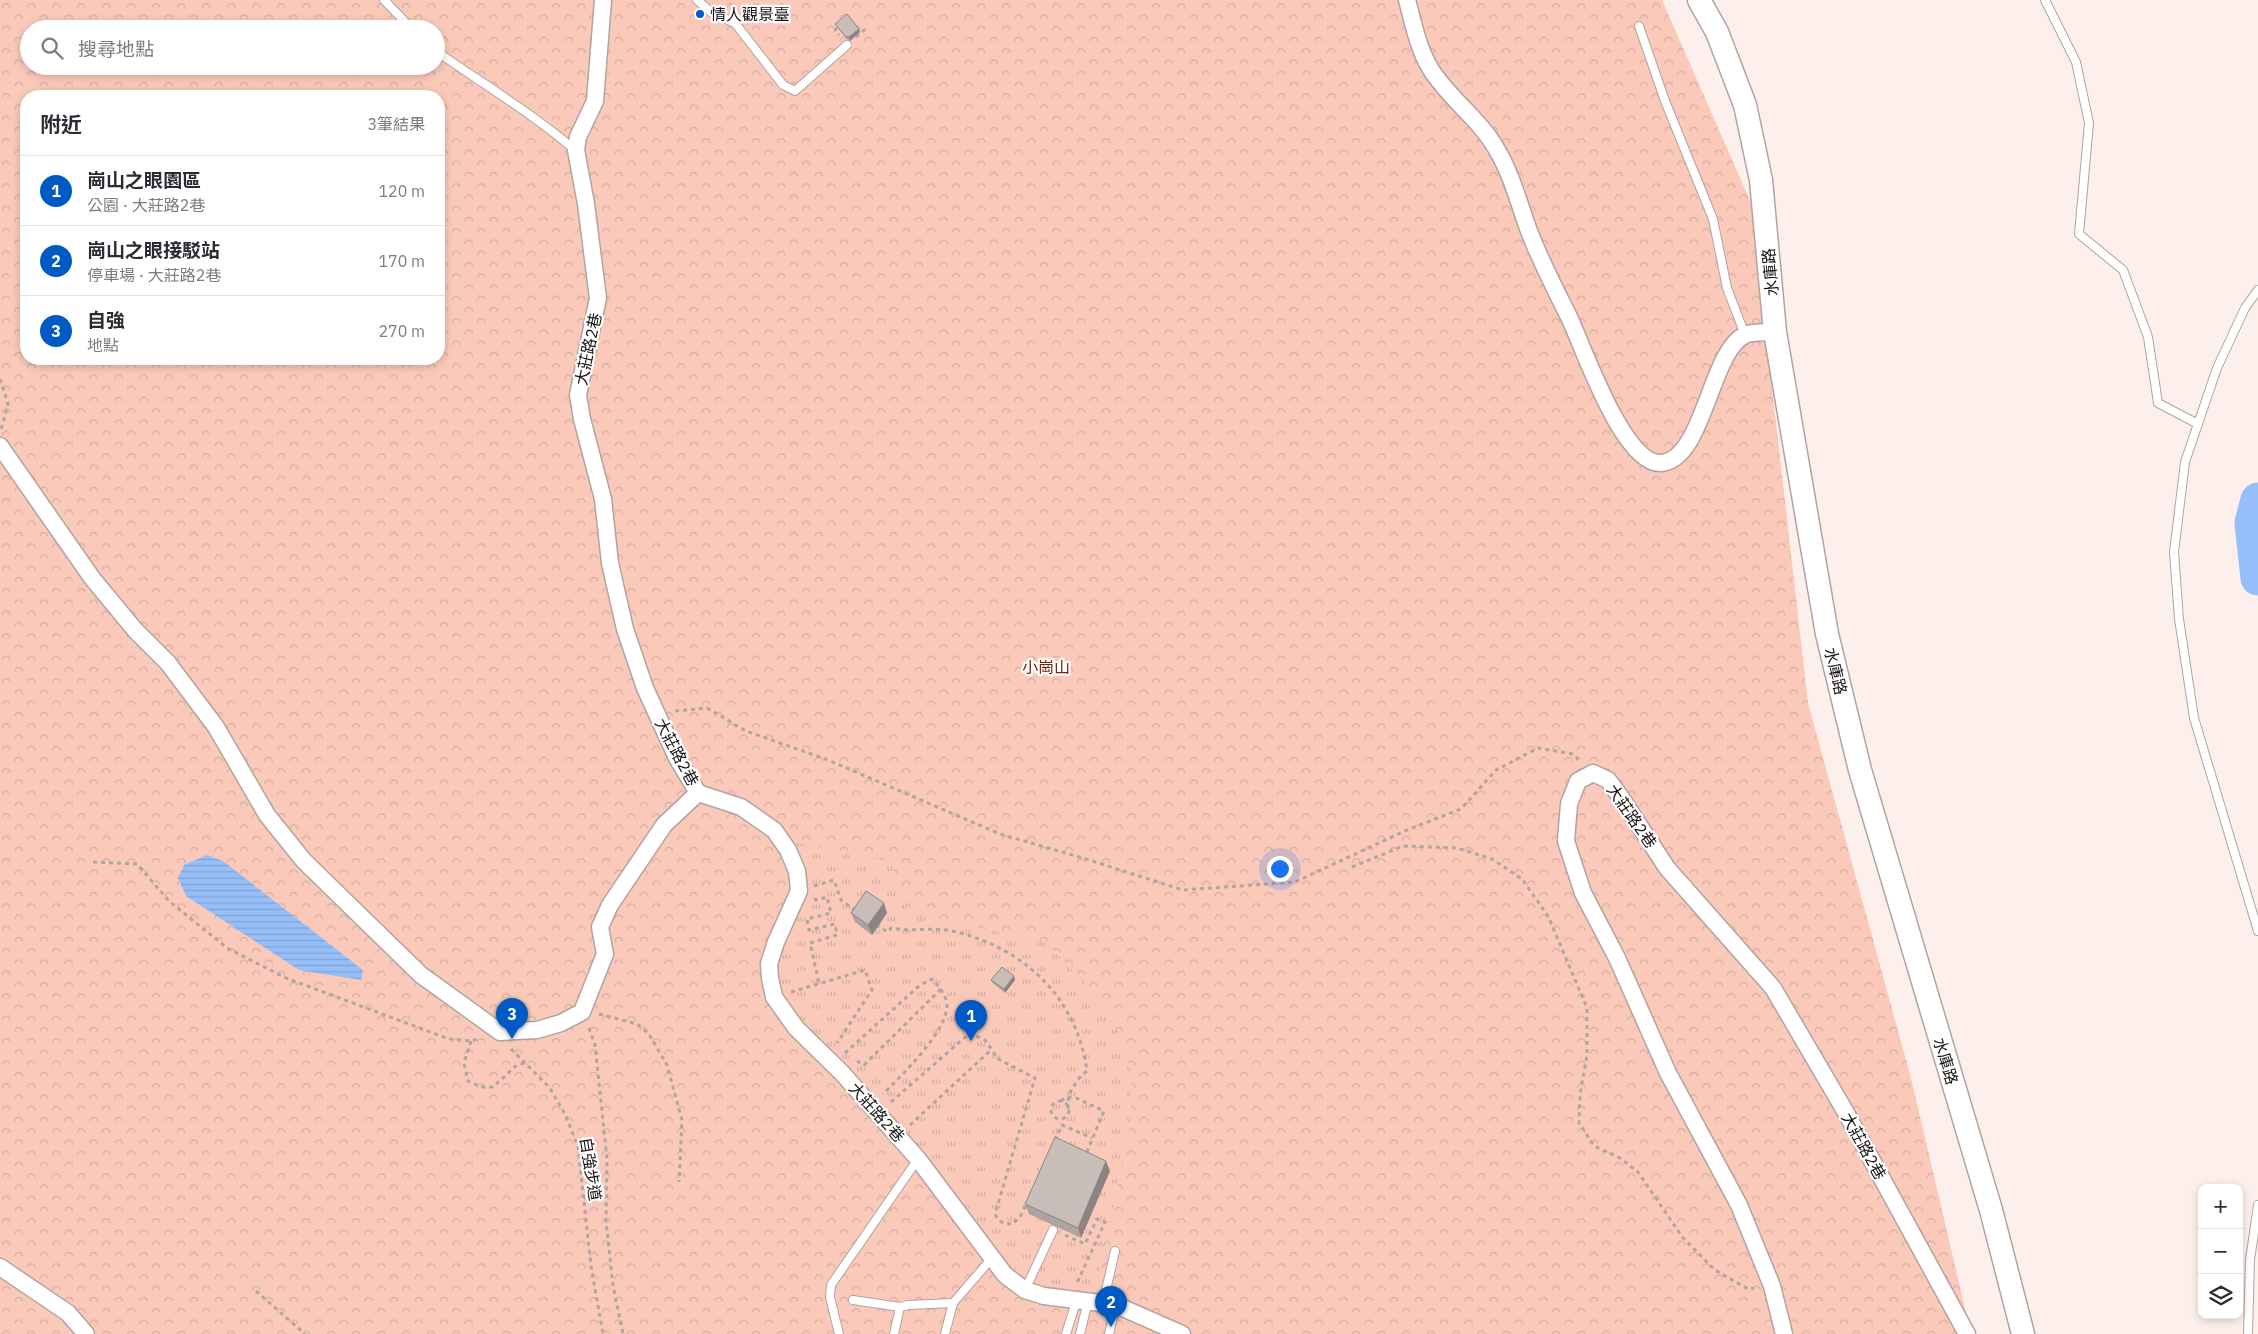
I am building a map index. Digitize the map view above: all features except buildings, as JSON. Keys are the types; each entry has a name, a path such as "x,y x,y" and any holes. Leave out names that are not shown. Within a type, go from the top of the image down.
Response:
{"street":[{"path":"576,150 578,137 595,102 603,0"},
{"path":"1406,0 1418,42 1430,68 1497,149 1517,193 1529,231 1574,328 1597,384 1623,434 1638,452 1658,463 1672,460 1684,449 1706,404 1727,352 1745,335 1775,332"},
{"name":"水庫路","path":"1699,0 1717,32 1745,104 1762,180 1775,332 1827,634 1860,770 1988,1200 2023,1334"},
{"name":"大莊路2巷","path":"576,150 586,204 598,298 578,395 582,419 603,499 610,563 625,629 644,688 677,758 698,793 741,808 774,830 788,850 796,870 799,891 776,942 769,964 774,996 796,1028 842,1073 899,1136 1005,1275 1026,1290 1044,1296 1091,1301 1182,1334"},
{"path":"0,446 92,578 135,630 168,663 216,727 267,814 304,862 421,975 500,1032 537,1030 561,1024 582,1012 605,954 600,927 610,906 664,825 698,793"},
{"name":"大莊路2巷","path":"1784,1334 1772,1286 1739,1205 1668,1073 1617,958 1584,893 1566,841 1569,804 1572,796 1578,781 1593,773 1608,780 1667,868 1773,988 1845,1110 1967,1334"},
{"path":"0,1267 68,1313 86,1334"}],"lane":[{"path":"384,0 403,20"},
{"path":"697,0 711,12 735,23 783,86 795,91 847,44"},
{"path":"2045,0 2076,62 2089,123 2079,234 2124,270 2148,337 2158,403 2198,424"},
{"path":"1639,26 1664,101 1713,219 1727,288 1745,335"},
{"path":"445,57 544,124 576,150"},
{"path":"2258,290 2245,308 2217,368 2185,462 2174,552 2179,620 2194,718 2258,931"},
{"path":"838,1334 830,1297 831,1286 918,1159"},
{"path":"2248,1334 2250,1260 2258,1205"},
{"path":"1026,1290 1053,1230"},
{"path":"1080,1334 1091,1301 1115,1251"},
{"path":"945,1334 952,1303 992,1258"},
{"path":"853,1300 900,1307 952,1303"},
{"path":"1066,1334 1091,1301"},
{"path":"1091,1301 1109,1334"},
{"path":"894,1334 900,1307"}],"path":[{"path":"0,380 8,404 0,433"},
{"path":"656,713 707,708 746,731 828,760 1000,834 1183,890 1295,882 1461,808 1496,770 1538,748 1573,754 1593,773"},
{"path":"1352,867 1403,846 1456,848 1492,859 1522,879 1548,916 1587,1008 1587,1055 1580,1095 1579,1123 1594,1146 1620,1158 1638,1172 1683,1238 1715,1270 1748,1289 1772,1286"},
{"path":"93,862 137,864 168,900 227,948 286,978 449,1039 471,1042 500,1032"},
{"path":"819,983 810,943 837,935 835,924 809,930 807,919 831,913 827,897 816,900 812,886 834,880 841,900 860,914"},
{"path":"872,922 888,932 891,928 952,931 990,943 1019,958 1041,977 1060,999 1076,1032 1087,1071 1079,1078 1069,1094 1068,1108 1067,1113 1062,1118 1052,1115 1052,1105 1061,1102 1066,1097 1076,1098 1104,1111 1084,1157"},
{"path":"774,996 865,970 872,990 837,1043 837,1046"},
{"path":"840,1050 845,1053 920,985 932,979 941,989 947,1005 945,1017 922,1054 880,1097"},
{"path":"842,1073 855,1060 864,1065 941,989"},
{"path":"623,1334 613,1285 606,1222 607,1159 595,1045 582,1012 610,1016 637,1024 649,1034 667,1065 682,1120 679,1182"},
{"name":"自強步道","path":"500,1032 506,1046 526,1063 550,1088 566,1116 578,1147 591,1266 603,1334"},
{"path":"888,1105 970,1033 984,1040 998,1059 1035,1078 995,1214 1004,1224 1013,1224 1021,1215 1030,1197"},
{"path":"471,1042 464,1063 468,1081 481,1087 493,1087 518,1065 526,1063"},
{"path":"899,1136 992,1050"},
{"path":"1061,1102 1068,1108"},
{"path":"1054,1143 1062,1124 1092,1138"},
{"path":"1053,1230 1085,1244 1097,1219 1105,1222 1091,1301"},
{"path":"256,1291 304,1334"}],"green space":[{"name":"小崗山","path":"0,0 1662,0 1751,203 1808,703 1911,1078 1971,1334 0,1334"},
{"path":"791,842 890,861 910,913 1045,942 1109,1007 1131,1070 1131,1119 1096,1290 1038,1286 1007,1264 926,1156 793,1012 781,995 776,971 780,946 801,906 806,882"}],"water":[{"path":"207,855 223,861 363,970 361,980 299,970 186,896 178,878 184,865"}],"waterway":[{"path":"2258,500 2252,523 2258,578"}],"place":[{"name":"情人觀景臺","path":"700,14"},
{"name":"自強","path":"512,1039"},
{"name":"崗山之眼園區","path":"971,1041"},
{"name":"崗山之眼接駁站","path":"1111,1327"}]}
